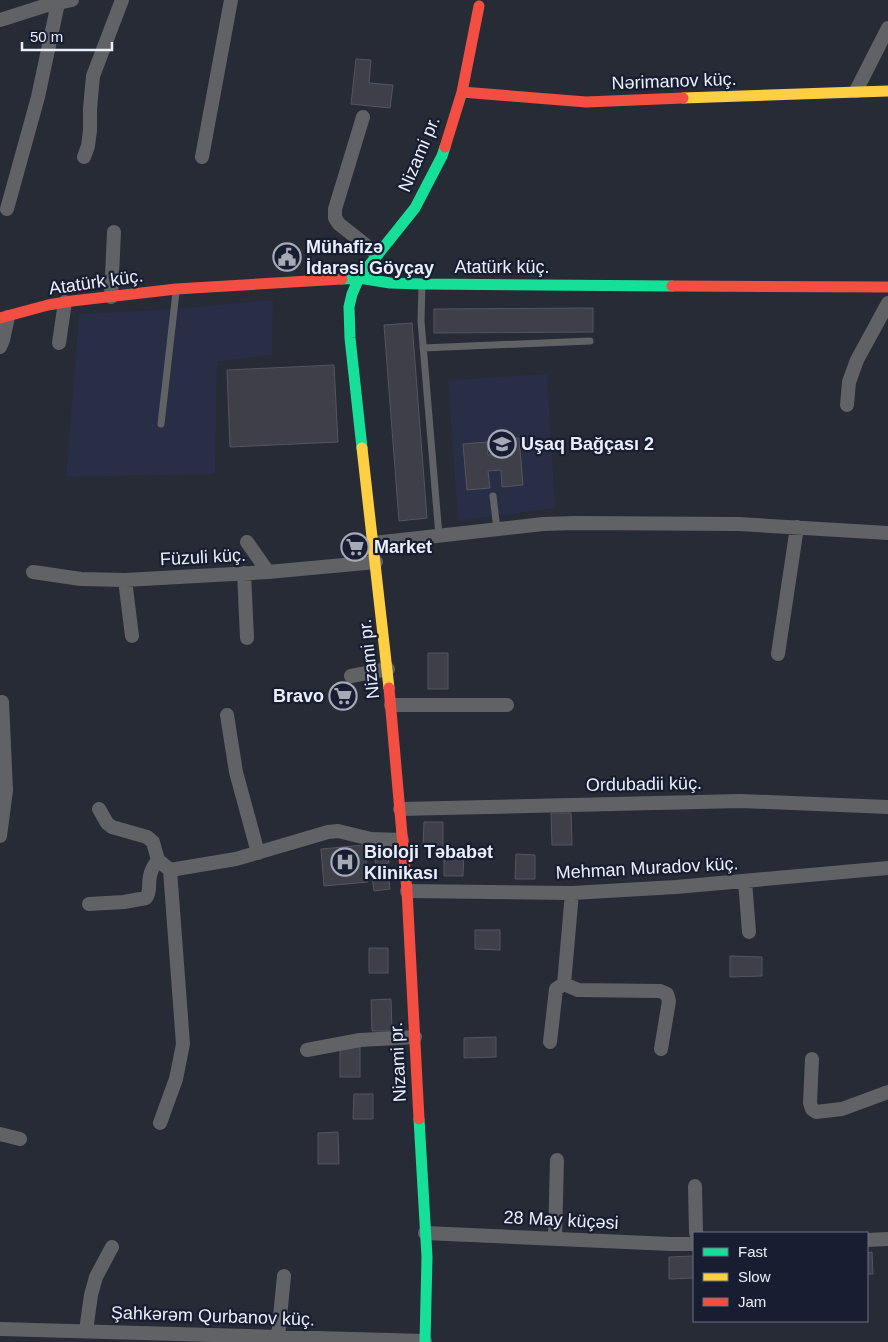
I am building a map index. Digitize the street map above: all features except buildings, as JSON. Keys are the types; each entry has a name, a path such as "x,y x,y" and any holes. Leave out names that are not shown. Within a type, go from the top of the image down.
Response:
{"street":[{"path":"84,157 88,146 90,130 93,76 122,0"},
{"path":"202,157 232,0"},
{"path":"0,20 54,2 38,97 7,210"},
{"name":"Nizami pr.","path":"425,1341 427,1290 425,1233 407,891 392,706 350,338 349,307 359,278 416,208 442,156 462,92 478,2"},
{"path":"856,91 888,28"},
{"name":"Nərimanov küç.","path":"462,92 586,102 888,91"},
{"path":"363,117 335,209 335,218 339,224 377,254"},
{"path":"111,297 114,232"},
{"name":"Atatürk küç.","path":"4,317 65,302 176,289 359,278 422,284 888,287"},
{"path":"59,344 65,302"},
{"path":"847,404 849,382 857,360 888,303"},
{"path":"0,347 3,340 4,317"},
{"path":"374,543 543,524 584,522 739,524 888,534"},
{"path":"778,654 797,527"},
{"path":"247,542 268,572"},
{"name":"Füzuli küç.","path":"33,572 81,579 125,580 268,572 376,562"},
{"path":"244,573 247,638"},
{"path":"125,580 132,636"},
{"path":"351,676 388,669"},
{"path":"0,836 6,790 1,740 2,702"},
{"path":"392,706 506,705"},
{"path":"227,715 236,772 258,853"},
{"name":"Ordubadii küç.","path":"400,808 741,801 888,807"},
{"path":"99,809 107,823 112,827 147,837 152,842 158,860 170,870 183,1044 176,1079 160,1123"},
{"path":"170,870 212,864 258,853 328,832 338,831 371,839 402,840"},
{"path":"89,904 124,902 146,898 149,893 152,868 158,860"},
{"name":"Mehman Muradov küç.","path":"407,891 572,893 676,888 888,868"},
{"path":"745,881 749,932"},
{"path":"564,984 572,893"},
{"path":"550,1042 556,989 564,984"},
{"path":"564,984 578,990 660,991 667,994 669,1001 661,1049"},
{"path":"307,1050 360,1040 415,1037"},
{"path":"812,1059 810,1102 812,1109 816,1112 842,1109 888,1092"},
{"path":"0,1134 20,1139"},
{"path":"555,1238 557,1160"},
{"path":"695,1186 696,1232"},
{"name":"28 May küçəsi","path":"425,1233 693,1244"},
{"path":"868,1240 888,1239"},
{"path":"80,1335 96,1278 112,1247"},
{"path":"278,1337 284,1276"},
{"name":"Şahkərəm Qurbanov küç.","path":"0,1329 80,1335 425,1341"}],"lane":[{"path":"422,284 421,321 439,536"},
{"path":"161,424 176,289"},
{"path":"423,348 590,342"},
{"path":"493,496 497,529"}],"shaded area":[{"path":"273,300 272,355 217,362 215,474 66,477 79,314 174,309"},
{"name":"Uşaq Bağçası 2","path":"547,374 555,508 458,521 448,380"}],"traffic: fast":[{"path":"362,448 350,338 349,307 352,294 359,278 415,208 445,147"},
{"path":"342,279 359,278 390,283 422,284 672,286"},
{"path":"419,1119 427,1257 425,1342"}],"traffic: slow":[{"path":"683,98 888,91"},
{"path":"362,448 389,688"}],"traffic: jam":[{"path":"445,147 462,92 479,6"},
{"path":"462,92 586,102 683,98"},
{"path":"0,318 48,305 72,301 176,289 342,279"},
{"path":"672,286 888,287"},
{"path":"389,688 407,891 419,1119"}],"place":[{"name":"Mühafizə İdarəsi Göyçay","path":"287,257"},
{"name":"Uşaq Bağçası 2","path":"502,444"},
{"name":"Market","path":"355,547"},
{"name":"Bravo","path":"343,696"},
{"name":"Bioloji Təbabət Klinikası","path":"345,862"}]}
